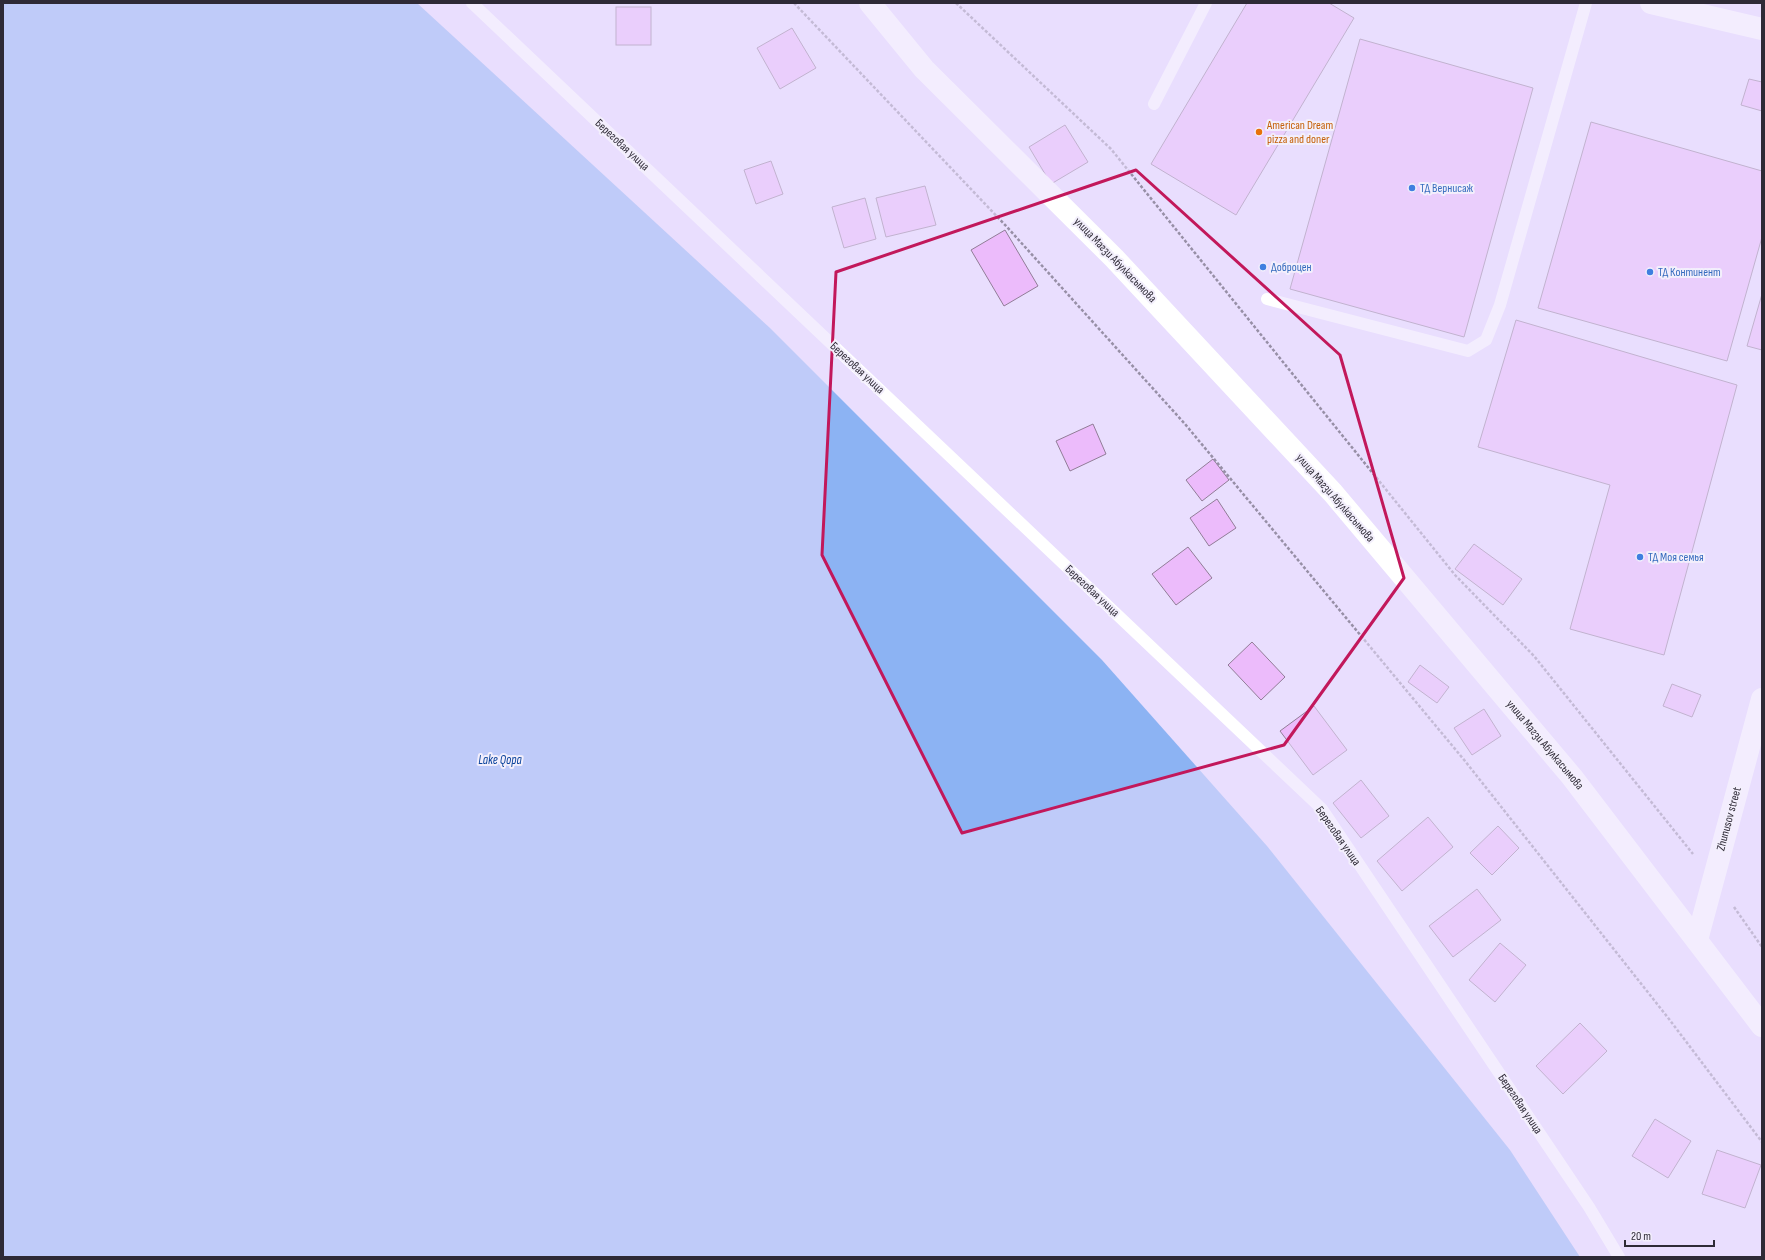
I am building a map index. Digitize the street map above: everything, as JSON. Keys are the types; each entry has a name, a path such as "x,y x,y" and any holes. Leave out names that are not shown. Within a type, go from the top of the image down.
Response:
{"street":[{"name":"улица Магзи Абулкасымова","path":"870,3 924,69 1114,258 1333,493 1572,777 1762,1026"},
{"path":"1651,3 1762,29"},
{"name":"Zhunusov street","path":"1697,940 1762,699"}],"lane":[{"name":"Береговая улица","path":"472,3 1322,809 1589,1207 1619,1257"},
{"path":"1154,104 1206,3"},
{"path":"1267,299 1468,351 1486,340 1500,305 1586,3"}],"path":[{"path":"794,3 1007,227 1184,424 1465,761 1669,1019 1762,1142"},
{"path":"956,3 1111,149 1455,575 1534,656 1713,879 1762,947"}],"highlighted area":[{"path":"1136,170 1340,355 1404,578 1284,745 962,833 822,555 836,272"}],"water":[{"name":"Lake Qopa","path":"3,3 417,3 770,328 1102,660 1267,846 1510,1150 1580,1257 3,1257"}],"building":[{"path":"1247,3 1329,3 1354,18 1236,215 1151,164"},
{"path":"616,7 651,7 651,45 616,45"},
{"path":"792,28 816,68 780,89 757,48"},
{"name":"ТД Вернисаж","path":"1360,39 1533,88 1464,337 1290,289"},
{"path":"1749,79 1762,82 1762,111 1741,105"},
{"name":"ТД Континент","path":"1591,122 1762,171 1762,237 1727,361 1538,308"},
{"path":"1065,125 1088,162 1051,184 1029,147"},
{"path":"771,161 783,194 756,204 744,170"},
{"path":"925,186 936,225 886,237 876,198"},
{"path":"865,198 876,239 844,248 832,207"},
{"path":"1005,230 1038,286 1004,306 971,250"},
{"path":"1762,294 1762,350 1747,346"},
{"name":"ТД Моя семья","path":"1516,320 1737,385 1664,655 1570,629 1610,485 1478,447"},
{"path":"1093,424 1106,454 1070,471 1056,441"},
{"path":"1213,459 1229,480 1202,501 1186,480"},
{"path":"1217,499 1236,528 1209,546 1190,518"},
{"path":"1474,544 1522,579 1503,605 1455,569"},
{"path":"1188,547 1212,578 1176,605 1152,574"},
{"path":"1252,642 1285,677 1261,700 1228,665"},
{"path":"1420,665 1449,687 1437,703 1408,682"},
{"path":"1672,684 1701,695 1692,717 1663,706"},
{"path":"1314,706 1347,750 1313,775 1280,731"},
{"path":"1484,709 1501,736 1472,755 1454,728"},
{"path":"1361,780 1389,816 1361,838 1333,803"},
{"path":"1428,817 1453,847 1402,891 1377,861"},
{"path":"1498,826 1519,848 1492,875 1470,853"},
{"path":"1477,889 1501,920 1453,957 1429,926"},
{"path":"1500,943 1526,965 1495,1002 1469,980"},
{"path":"1580,1023 1607,1051 1563,1094 1536,1066"},
{"path":"1655,1119 1691,1141 1668,1178 1632,1156"},
{"path":"1717,1150 1761,1165 1745,1208 1702,1194"}],"place":[{"name":"American Dream pizza and doner","path":"1259,132"},
{"name":"ТД Вернисаж","path":"1412,188"},
{"name":"Доброцен","path":"1263,267"},
{"name":"ТД Континент","path":"1650,272"},
{"name":"ТД Моя семья","path":"1640,557"}]}
